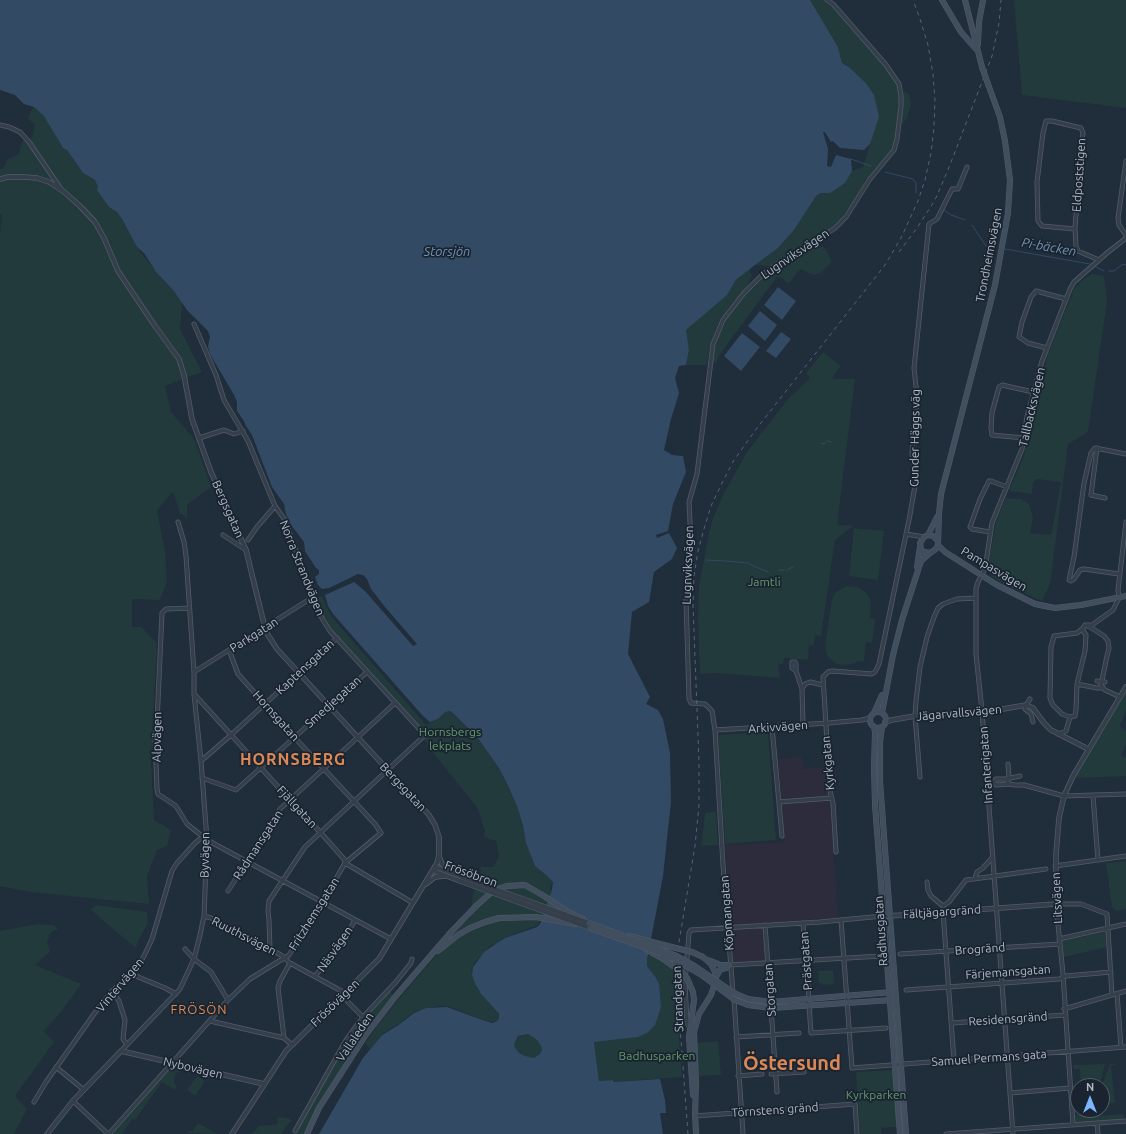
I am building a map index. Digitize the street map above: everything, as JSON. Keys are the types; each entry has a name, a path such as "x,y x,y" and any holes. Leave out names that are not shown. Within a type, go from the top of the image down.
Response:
{"main road":[{"path":"942,0 960,32 973,45 979,55"},
{"name":"Trondheimsvägen","path":"937,543 941,494 995,285 1008,213 1010,180 1005,141 996,104 982,67 965,0"},
{"path":"979,55 978,30 983,0"},
{"name":"Trondheimsvägen","path":"926,536 939,514"},
{"path":"886,685 870,720 874,727 882,727 885,720 882,713 886,685 902,620 921,561 932,553 937,543 933,536 926,536 920,544 914,581"},
{"name":"Pampasvägen","path":"937,543 945,552 982,576 1035,604 1055,608 1081,605 1126,596"},
{"path":"920,544 924,552 932,553"},
{"name":"Pampasvägen","path":"932,553 945,552"},
{"path":"874,713 882,713"},
{"name":"Rådhusgatan","path":"874,727 875,805 896,999 900,1134"},
{"name":"Rådhusgatan","path":"882,727 880,743 880,781 889,993 906,1134"},
{"name":"Frösöbron","path":"507,886 525,885 590,925 639,946 663,954 686,966 735,1000 748,1005 771,1008"},
{"name":"Vallaleden","path":"307,1134 319,1108 365,1036 395,997 451,932 482,900 494,890 507,886"},
{"name":"Frösöbron","path":"517,917 548,919 590,925 619,933 677,956 698,968 734,993 748,999 771,1002"},
{"name":"Vallaleden","path":"429,958 458,935 477,925 499,918 517,917"},
{"path":"619,933 692,952 714,963 730,965"},
{"path":"639,946 662,958 680,971 690,984 694,1000 690,1028"},
{"path":"703,957 711,964 716,977"},
{"path":"716,977 720,970 730,965"},
{"name":"Strandgatan","path":"695,1116 696,1079 694,1032 696,1020 714,989 716,977"},
{"path":"771,1002 895,992"},
{"path":"771,1008 896,999"},
{"name":"Strandgatan","path":"690,1028 689,1037 696,1134"}],"street":[{"name":"Lugnviksvägen","path":"696,704 691,703 689,699 686,598 691,543 689,513 690,502 697,474 713,344 723,320 733,305 762,275 773,266 835,228 846,217 870,179 894,150 897,139 901,96 899,84 886,65 833,4 827,0"},
{"name":"Eldpoststigen","path":"1075,229 1042,226 1038,221 1037,182 1043,132 1046,121 1052,121 1080,128 1083,133 1080,154 1075,229 1076,246 1078,251 1098,259"},
{"path":"0,125 20,132 63,191"},
{"path":"1126,160 1118,218 1119,225 1126,235"},
{"name":"Gunder Häggs väg","path":"824,674 832,671 872,674 875,672 879,664 908,535 916,476 912,454 917,396 914,368 929,224 937,219 952,189 958,189 967,168"},
{"name":"Bergsgatan","path":"0,179 8,177 37,178 49,182 63,191 95,222 104,238 118,271 179,359 184,375 192,419 211,472 246,550 265,627 277,649 431,818 439,836 439,855 434,868"},
{"name":"Tallbacksvägen","path":"982,576 985,569 990,532 997,510 1022,449 1033,392 1066,299 1074,282 1098,259 1126,238"},
{"path":"1048,348 1028,343 1019,337 1024,316 1031,297 1036,291 1066,299"},
{"name":"Norra Strandvägen","path":"194,324 216,375 224,400 248,441 275,506 285,520 323,620 367,672 423,733 424,736 387,770"},
{"path":"1024,438 992,435 992,413 1000,387 1002,385 1033,392"},
{"path":"199,438 224,430 234,434 243,432"},
{"path":"1119,574 1084,569 1080,570 1074,579 1071,581 1069,580 1074,557 1079,513 1091,453 1095,448 1126,454"},
{"path":"1098,449 1091,495 1105,498"},
{"path":"990,532 972,529 970,527 980,499 989,481 1007,487"},
{"path":"248,540 275,506"},
{"name":"Byvägen","path":"47,1134 73,1101 180,989 194,959 200,935 204,916 207,840 194,694 194,672 186,556 184,542 178,522"},
{"path":"1070,717 1062,714 1053,705 1050,698 1051,647 1054,636 1077,633 1085,625 1092,625 1113,610 1118,598 1119,574 1126,522"},
{"path":"223,535 246,550"},
{"path":"908,535 926,536"},
{"path":"908,535 920,544"},
{"name":"Infanterigatan","path":"982,576 976,589 976,654 982,711 1013,1132"},
{"name":"Parkgatan","path":"194,672 313,597"},
{"path":"920,777 916,701 920,667 927,637 938,608 943,604 956,599 976,598"},
{"name":"Alpvägen","path":"189,608 166,609 162,613 155,738 157,789 160,796 176,806 187,824 207,840 391,939"},
{"path":"1083,628 1090,627 1104,636 1108,641 1108,652 1101,682 1102,688"},
{"path":"1058,734 1066,731 1070,717 1074,716 1076,708 1077,684 1085,651 1086,635 1083,628"},
{"name":"Kaptensgatan","path":"201,760 231,735 337,638"},
{"name":"Hornsgatan","path":"229,650 238,674 380,830"},
{"path":"796,671 802,689 804,725"},
{"name":"Smedjegatan","path":"202,778 236,790 367,672"},
{"name":"Kyrkgatan","path":"824,674 823,685 825,723 836,852"},
{"path":"802,689 805,684 810,682 823,685"},
{"path":"1077,684 1097,690 1102,688 1120,697"},
{"name":"Litsvägen","path":"1070,1088 1056,904 1055,866 1059,818 1064,796 1073,776 1126,687"},
{"name":"Fjällgatan","path":"194,694 320,832 345,862 413,903"},
{"path":"1030,699 1025,709 1031,714 1033,722"},
{"name":"Rådmansgatan","path":"228,891 280,809 395,703"},
{"name":"Köpmangatan","path":"696,704 705,704 712,711 715,730 730,965 743,1134"},
{"path":"1026,705 1033,708 1050,730 1088,749"},
{"name":"Jägarvallsvägen","path":"885,720 982,711 1026,705"},
{"name":"Arkivvägen","path":"715,730 870,720"},
{"path":"772,727 782,836"},
{"path":"1008,764 1007,778 1009,784"},
{"path":"270,950 270,920 268,911 270,901 304,847 387,770"},
{"path":"1020,776 996,779 994,782 996,785 1024,785 1064,796 1126,794"},
{"path":"1093,796 1098,860"},
{"path":"779,802 831,798"},
{"name":"Fritzhemsgatan","path":"108,1134 228,1000 250,979 289,955 322,903 345,862 381,833 380,830"},
{"name":"Vintervägen","path":"34,1102 46,1082 112,991 138,966 150,944 172,871 177,863 200,839 207,840"},
{"path":"439,855 442,864 454,874"},
{"path":"1055,866 1126,856"},
{"path":"975,878 977,872 992,858"},
{"name":"Frösöbron","path":"434,868 454,874 461,879"},
{"name":"Frösöbron","path":"434,868 436,872 461,879 590,925"},
{"name":"Frösövägen","path":"232,1134 281,1058 292,1045 379,959 434,868"},
{"path":"927,882 928,890 931,896 943,906 949,902 966,880 1046,869"},
{"path":"423,887 435,877 447,876"},
{"name":"Fältjägargränd","path":"691,930 1056,904 1081,904 1107,914 1108,928"},
{"path":"943,912 950,986 954,1061"},
{"name":"Ruuthsvägen","path":"204,916 212,918 315,976 343,995 363,1016"},
{"name":"Näsvägen","path":"315,976 342,943 355,920"},
{"path":"841,920 849,1031 886,1028"},
{"name":"Prästgatan","path":"803,923 806,960 806,999"},
{"path":"1059,939 1126,924"},
{"name":"Storgatan","path":"765,925 773,1035 774,1074 777,1092"},
{"path":"1108,928 1111,972 1121,1047"},
{"name":"Strandgatan","path":"690,1028 688,1023 685,983 691,930"},
{"name":"Brogränd","path":"900,954 1060,944"},
{"path":"185,949 194,959 211,972 228,1000"},
{"path":"730,965 881,956"},
{"path":"294,1131 346,1040 363,1016 396,983 411,963 412,959"},
{"path":"284,1038 278,988 280,981 290,963"},
{"name":"Färjemansgatan","path":"906,990 1062,978 1066,976 1111,972"},
{"path":"131,974 176,994"},
{"path":"112,991 119,1001 125,1020 123,1039 127,1045"},
{"path":"1064,1009 1126,991"},
{"path":"806,999 809,1005"},
{"name":"Prästgatan","path":"809,1005 811,1033 849,1031"},
{"name":"Residensgränd","path":"952,1023 1065,1015"},
{"path":"210,1021 284,1038 292,1045"},
{"name":"Samuel Permans gata","path":"849,1031 852,1068 1126,1047"},
{"path":"736,1037 799,1033"},
{"name":"Nybovägen","path":"121,1051 264,1084"},
{"path":"56,1068 84,1090"},
{"path":"774,1074 804,1072"},
{"path":"738,1076 762,1074"},
{"path":"1010,1093 1070,1088"},
{"path":"73,1101 108,1134"},
{"name":"Törnstens gränd","path":"695,1116 855,1104 857,1134"},
{"name":"Litsvägen","path":"1072,1118 1073,1125"},
{"path":"946,1134 1013,1132 1126,1121"},
{"path":"1097,1123 1098,1134"}],"shaded area":[{"path":"802,757 803,769 826,767 828,795 830,800 838,918 764,923 767,962 733,964 725,845 785,842 778,759"}],"green space":[{"path":"810,0 824,0 833,7 892,75 899,91 899,106 895,137 892,150 866,180 840,220 825,232 770,266 755,265 778,248 794,230 816,195 845,183 852,171 863,167 870,144 874,95 866,83 850,68 842,63 838,47"},
{"path":"1014,0 1126,0 1126,108 1022,95"},
{"path":"904,91 909,94 911,105 907,118 902,125 901,122"},
{"path":"34,107 44,116 60,144 67,150 83,173 95,180 109,207 117,212 122,219 137,247 182,303 180,329 202,372 165,386 171,412 195,440 211,487 187,505 187,518 180,513 173,492 157,511 165,551 167,582 160,600 132,599 132,627 141,627 157,643 151,760 154,820 171,830 167,846 157,850 147,876 149,904 30,892 0,886 0,236 2,215 0,214 0,169 3,169 8,159 18,155 23,141 32,138 35,124 28,119 29,114"},
{"path":"816,243 826,249 832,262 822,272 814,275 800,269 789,284 780,277 777,277 720,354 716,363 711,363 714,345 721,328 729,314 742,297 775,267"},
{"path":"749,269 752,275 747,287 730,306 716,329 709,350 707,365 686,365 689,350 686,330 726,295 736,281"},
{"path":"1092,274 1104,276 1107,301 1088,432 1068,444 1050,584 1042,601 1010,587 991,576 988,567 996,522 1006,498 1021,499 1029,504 1033,518 1030,533 1051,535 1061,482 1037,479 1033,482 1032,494 1009,491 1024,456 1030,420 1047,357 1074,289 1081,281"},
{"name":"Jamtli","path":"823,352 841,366 832,379 855,379 837,525 853,526 835,540 821,636 815,635 814,645 809,646 808,660 784,658 783,664 778,664 780,678 716,673 700,674 698,619 699,586 713,518 724,493 747,452 788,399 810,378 806,373"},
{"path":"854,528 884,531 878,580 849,576"},
{"path":"847,586 858,587 866,592 871,600 870,618 875,619 872,643 866,642 864,661 845,665 837,664 830,659 827,655 825,646 832,599 837,591"},
{"name":"Hornsbergs lekplats","path":"322,596 331,616 426,725 438,719 445,712 449,711 454,714 477,737 499,768 517,806 535,866 553,882 550,887 552,917 537,915 503,915 482,921 448,939 459,926 470,918 473,893 480,875 481,867 493,867 499,856 496,841 484,837 485,831 477,807 437,758 421,735 423,734 330,631 321,616 313,597 316,598"},
{"path":"1126,691 1126,710 1120,726 1126,731 1126,744 1121,756 1126,758 1126,776 1074,778"},
{"path":"768,732 776,840 725,844 718,735"},
{"path":"716,811 718,845 701,846 705,813"},
{"path":"1126,861 1126,909 1116,911 1112,907 1106,863"},
{"path":"96,905 147,912 148,923 135,947 91,909"},
{"path":"510,919 540,919 538,925 504,938 489,947 475,962 471,970 477,989 499,1015 499,1018 495,1022 485,1021 448,1006 426,1008 414,1012 382,1034 370,1049 365,1043 391,1008 438,953 472,929 495,921"},
{"path":"37,924 54,925 58,929 51,932 47,942 50,952 35,965 81,984 62,1011 44,1031 54,1042 15,1096 27,1109 14,1134 0,1134 0,931"},
{"path":"1105,932 1107,947 1064,957 1062,941"},
{"name":"Badhusparken","path":"653,944 671,948 670,967 674,970 682,1077 613,1082 613,1080 599,1081 594,1041 624,1039 650,970 647,966 647,960"},
{"path":"833,970 834,984 822,985 822,983 819,983 818,971"},
{"path":"390,991 393,995 364,1035 318,1106 304,1134 295,1134 347,1042 366,1016"},
{"path":"528,1034 537,1040 542,1050 540,1054 534,1058 527,1057 519,1053 514,1046 514,1042 519,1036"},
{"path":"718,1041 721,1075 699,1076 696,1043"},
{"path":"1105,1064 1102,1078 1081,1078 1080,1069 1074,1069 1073,1065"},
{"path":"1110,1064 1116,1064 1111,1066 1115,1103 1110,1103 1110,1078 1105,1078"},
{"path":"173,1065 191,1069 188,1075 188,1072 182,1070 175,1074 174,1082 177,1087 174,1090 162,1082 135,1120 132,1119 122,1134 114,1134 114,1131"},
{"name":"Kyrkparken","path":"893,1070 897,1127 881,1128 881,1134 860,1134 856,1072"},
{"path":"197,1076 205,1081 195,1096 187,1090"},
{"path":"1124,1114 1124,1119 1075,1124 1075,1118 1110,1118 1110,1115"},
{"path":"278,1117 289,1118 292,1121 281,1134 250,1134 259,1126 275,1125 278,1123"},
{"path":"198,1123 217,1134 187,1133 189,1130 192,1131"}],"water":[{"name":"Storsjön","path":"0,0 810,0 838,47 842,63 850,68 866,83 874,95 879,117 870,144 864,150 840,148 833,141 831,142 825,132 823,132 828,149 827,166 831,167 836,155 851,159 852,171 845,183 830,193 821,193 816,196 794,230 778,248 736,280 727,295 686,330 689,350 686,365 679,366 675,378 679,393 664,450 672,455 683,456 686,472 673,504 668,531 656,535 657,538 669,533 677,548 672,559 654,572 649,602 632,612 628,654 650,697 646,704 658,710 663,719 670,753 671,803 663,876 647,960 647,966 659,984 661,1007 655,1025 647,1033 638,1037 594,1042 599,1081 613,1080 613,1082 660,1079 665,1100 666,1113 660,1113 663,1134 319,1134 363,1058 382,1035 414,1013 426,1008 447,1007 485,1021 493,1023 497,1021 499,1014 481,994 475,984 472,975 473,967 484,952 497,943 505,938 537,927 540,924 553,882 535,866 526,843 517,806 499,768 477,737 450,711 445,712 438,719 430,722 333,614 328,606 325,595 354,582 365,591 413,646 417,644 385,607 371,589 367,579 363,575 358,574 329,588 322,589 318,585 315,577 319,574 319,570 316,568 305,551 304,542 291,525 286,514 284,504 272,487 252,435 237,411 237,402 234,395 210,354 208,346 210,337 208,331 187,310 173,290 156,272 144,253 137,247 117,212 109,207 97,190 98,187 95,180 83,173 67,150 63,148 44,116 34,107 24,104 15,95 0,90","holes":["528,1034 537,1040 542,1050 540,1054 534,1058 519,1053 514,1046 518,1036"]},
{"path":"778,287 796,301 782,320 764,305"},
{"path":"760,311 777,325 765,341 748,326"},
{"path":"781,332 791,339 776,358 766,351"},
{"path":"742,333 760,347 741,371 724,356"}],"waterway":[{"name":"Pi-bäcken","path":"851,159 871,166"},
{"name":"Pi-bäcken","path":"885,172 913,179 916,183 916,193"},
{"name":"Pi-bäcken","path":"944,210 951,215 965,220"},
{"name":"Pi-bäcken","path":"972,225 986,246 992,247"},
{"name":"Pi-bäcken","path":"1005,249 1090,264"},
{"name":"Pi-bäcken","path":"1109,271 1114,271 1123,264 1126,265"},
{"name":"Pi-bäcken","path":"1096,267 1104,271"},
{"path":"827,441 831,442"},
{"path":"821,443 824,444 826,442"},
{"path":"706,560 725,561"},
{"path":"726,561 748,563 755,567"},
{"path":"756,567 768,572"},
{"path":"787,570 793,567"},
{"path":"779,570 784,570"}],"railway":[{"path":"688,1134 678,999 678,966 679,942 695,846 699,805 699,763 693,604 694,576 698,551 711,506 734,460 757,428 885,265 901,238 918,201 925,180 931,153 935,101 933,74 928,45 913,0"},
{"path":"899,252 935,200 948,170 992,56 999,23 1001,0"}],"district":[{"name":"HORNSBERG","path":"293,760"},
{"name":"FRÖSÖN","path":"199,1010"},
{"name":"Östersund","path":"792,1063"}]}
